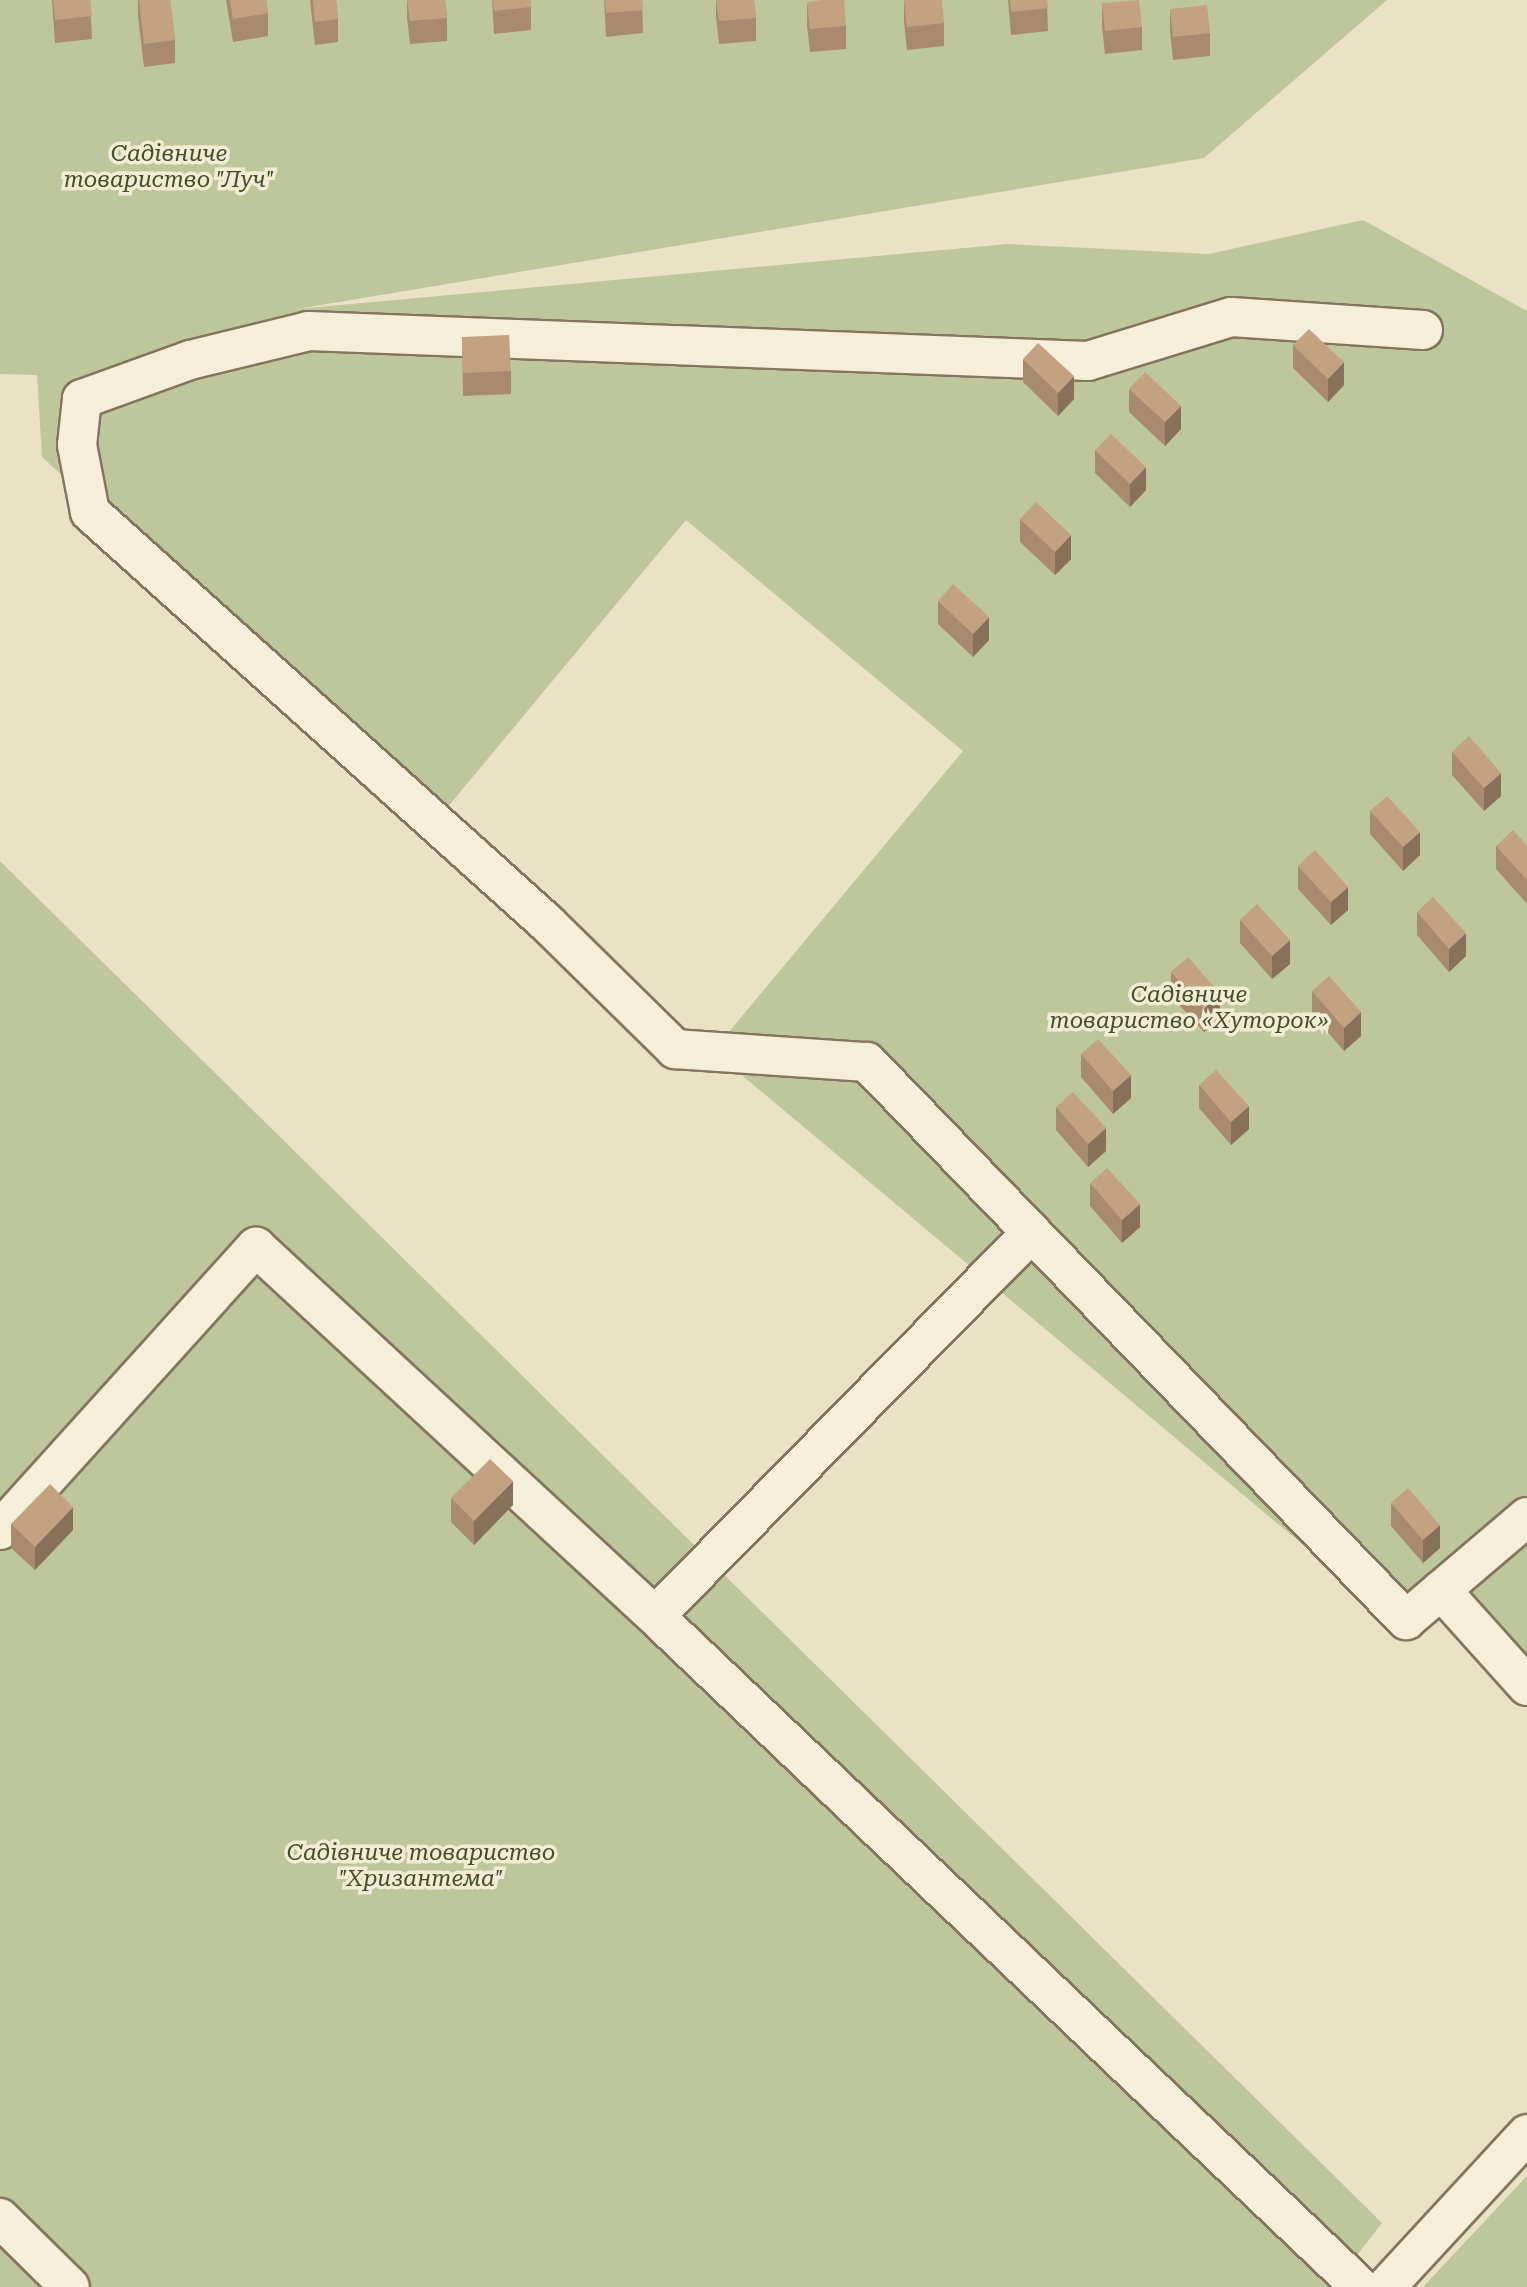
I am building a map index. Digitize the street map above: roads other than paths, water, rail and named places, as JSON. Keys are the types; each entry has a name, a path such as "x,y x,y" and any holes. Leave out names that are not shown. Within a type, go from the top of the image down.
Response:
{"lane":[{"path":"1423,330 1231,317 1088,361 309,331 190,360 82,399 78,445 90,512 547,923 675,1049 867,1062 1406,1620 1527,1517"},
{"path":"655,1616 1032,1232"},
{"path":"0,1530 256,1247 655,1616 1360,2287"},
{"path":"1441,1590 1527,1686"},
{"path":"1386,2287 1527,2134"},
{"path":"0,2218 70,2287"}],"park label":[{"name":"Садівниче товариство \"Луч\"","path":"169,167"},
{"name":"Садівниче товариство «Хуторок»","path":"1189,1008"},
{"name":"Садівниче товариство \"Хризантема\"","path":"421,1866"}]}
